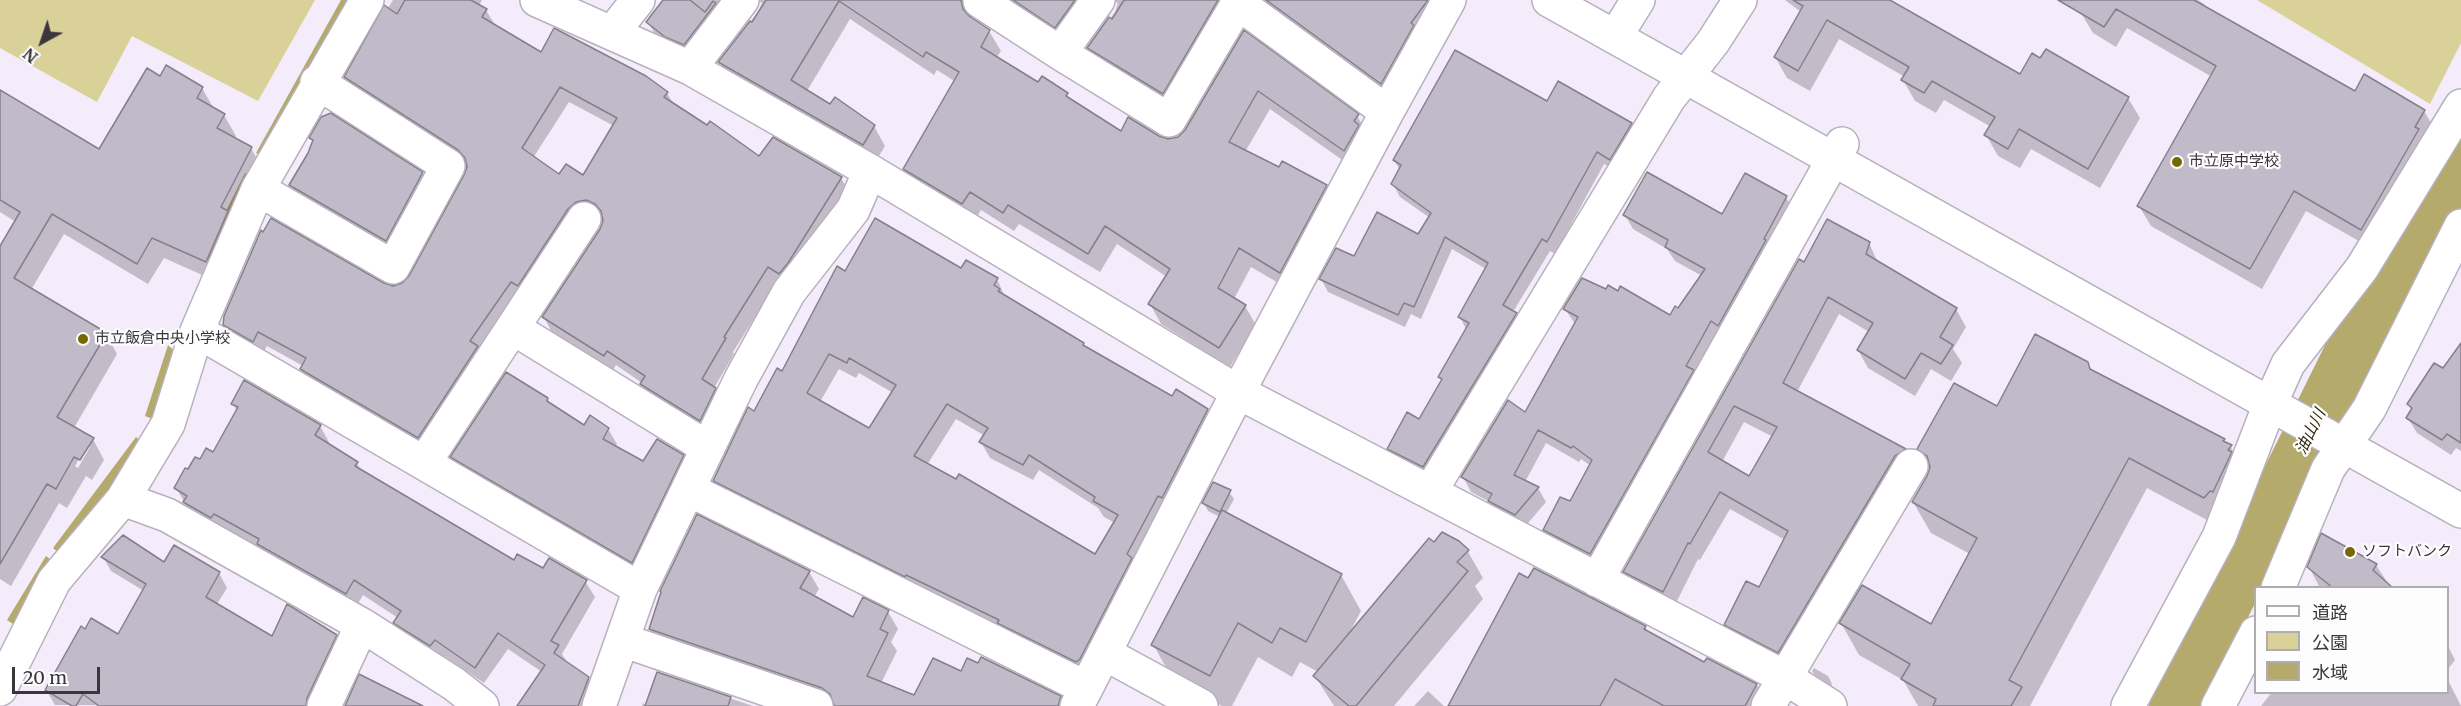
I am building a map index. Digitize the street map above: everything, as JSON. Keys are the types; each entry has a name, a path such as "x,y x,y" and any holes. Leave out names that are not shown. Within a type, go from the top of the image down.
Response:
{"street":[{"path":"3,674 54,581 123,499 168,424 197,331 258,189 317,82 367,0"},
{"path":"537,0 690,68 870,171 1239,392 1786,678 1830,706"},
{"path":"612,33 638,0"},
{"path":"690,68 742,0"},
{"path":"1060,53 1098,0"},
{"path":"688,489 1082,697 1239,392 1449,0"},
{"path":"1548,0 1625,20"},
{"path":"1584,0 1625,20 1689,70 2343,435 2461,511"},
{"path":"1430,492 1627,165 1689,70 1713,42 1740,0"},
{"path":"980,1 1169,120 1238,3 1387,112"},
{"path":"258,189 393,267 448,166 317,82"},
{"path":"2128,706 2219,537 2281,400 2289,364 2362,268 2461,106"},
{"path":"1597,580 1838,152"},
{"path":"599,706 640,589 741,379 789,292 853,210 870,171"},
{"path":"424,463 584,219"},
{"path":"2279,586 2343,435 2369,409 2461,226"},
{"path":"513,328 708,448"},
{"path":"197,331 640,589"},
{"path":"2343,435 2461,490"},
{"path":"1768,706 1911,466"},
{"path":"123,499 167,514 362,625 454,684 482,706"},
{"path":"324,706 362,625"},
{"path":"2218,706 2254,637"},
{"path":"622,639 816,706"},
{"path":"1104,653 1201,706"}],"green space":[{"path":"0,0 315,0 258,101 132,36 97,102 0,48"},
{"path":"2257,0 2461,0 2461,43 2430,104"}],"water":[{"path":"341,0 352,0 264,157 256,153"},
{"path":"245,173 253,178 212,261 203,257"},
{"path":"168,345 179,355 155,420 145,416"},
{"path":"136,437 143,443 61,555 53,548"},
{"path":"46,556 55,563 16,626 7,620"}],"building":[{"path":"405,0 471,0 487,9 482,17 541,52 554,28 646,76 668,92 664,97 707,125 710,121 759,156 773,137 842,177 788,263 779,274 768,267 724,337 726,338 702,379 716,388 700,421 640,384 645,376 607,351 604,356 542,317 600,229 603,221 601,211 595,204 586,200 576,202 568,209 518,286 511,282 470,341 478,346 418,438 300,369 306,358 258,332 253,342 223,325 224,316 261,230 263,232 271,218 384,283 393,286 402,283 409,276 467,167 465,158 458,150 344,77 384,5 397,14","holes":["560,87 617,118 583,175 566,164 559,174 522,148"]},
{"path":"663,0 690,0 705,12 713,1 716,3 684,45 665,37 646,22"},
{"path":"766,0 961,0 963,9 969,16 990,30 981,47 1038,82 1042,76 1068,93 1066,96 1121,131 1128,117 1168,139 1178,137 1185,130 1244,30 1359,114 1354,121 1359,125 1344,151 1258,91 1229,142 1279,167 1282,161 1327,185 1280,273 1239,248 1218,288 1246,305 1219,348 1148,304 1170,269 1105,226 1088,254 1008,205 1003,213 970,192 962,204 903,169 959,72 926,52 923,57 839,1 791,80 830,104 835,97 875,125 863,145 718,62 750,21 752,22"},
{"path":"1013,0 1075,0 1055,28"},
{"path":"1124,0 1218,0 1163,94 1087,48 1109,17 1112,19"},
{"path":"1266,0 1428,0 1411,23 1414,25 1381,84"},
{"path":"1793,0 1890,0 2020,74 2032,53 2040,58 2046,49 2129,97 2088,169 2019,129 2008,149 1984,135 1995,117 1932,81 1924,93 1901,80 1909,67 1827,20 1798,71 1774,57 1803,6"},
{"path":"2058,0 2194,0 2355,91 2364,74 2425,110 2415,127 2419,129 2361,230 2294,191 2250,269 2137,206 2216,66 2116,9 2104,27"},
{"path":"1455,50 1547,101 1558,81 1632,123 1610,160 1597,152 1547,242 1542,239 1503,305 1517,313 1423,467 1387,449 1407,412 1419,419 1442,379 1438,377 1469,323 1458,317 1488,263 1445,237 1414,307 1404,303 1398,315 1319,279 1336,248 1354,256 1377,212 1418,234 1431,213 1391,184 1401,165 1393,160"},
{"path":"166,65 203,87 197,98 225,114 217,128 252,147 221,207 228,211 206,262 152,238 137,264 52,214 14,278 107,333 57,417 94,438 80,460 74,457 56,489 47,484 0,564 0,246 20,212 0,200 0,90 99,149 147,68 160,76"},
{"path":"331,113 423,172 386,241 289,185 308,153 313,140 309,138 321,117"},
{"path":"1647,172 1722,214 1745,173 1787,196 1764,239 1766,240 1718,326 1711,321 1686,366 1694,370 1590,554 1543,530 1560,497 1570,501 1592,460 1573,446 1571,448 1538,430 1514,475 1539,487 1515,515 1488,501 1492,494 1461,477 1508,400 1525,412 1578,317 1563,309 1582,278 1606,289 1608,285 1618,291 1620,286 1670,315 1675,306 1678,308 1705,269 1665,247 1668,240 1623,215"},
{"path":"875,218 961,268 966,260 998,278 994,285 1000,289 998,291 1084,343 1083,345 1172,396 1176,389 1208,409 1162,498 1158,496 1127,554 1132,558 1080,659 1076,662 997,623 999,620 906,575 905,577 713,481 748,407 754,411 777,368 782,371 837,266 845,271","holes":["829,354 847,363 849,358 896,385 869,428 807,393","947,404 988,428 979,442 1023,465 1029,455 1095,497 1093,501 1118,515 1095,554 959,474 956,479 914,456"]},
{"path":"1827,219 1870,242 1866,254 1957,308 1940,337 1953,345 1941,364 1921,353 1905,379 1857,350 1873,323 1828,297 1783,383 1906,449 1895,456 1778,653 1724,625 1746,581 1759,587 1788,531 1720,492 1690,544 1688,543 1663,592 1623,572 1799,259 1804,262","holes":["1734,406 1777,427 1749,476 1708,452"]},
{"path":"2035,334 2088,362 2090,369 2225,439 2223,441 2232,445 2228,450 2232,452 2213,492 2210,491 2204,498 2129,458 2009,680 2022,687 2011,706 1933,706 1936,699 1901,679 1910,664 1839,623 1862,585 1931,624 1977,538 1912,502 1930,467 1927,456 1917,449 1954,383 1997,406"},
{"path":"2461,343 2461,443 2447,434 2442,440 2406,418 2412,408 2407,404 2434,363 2443,368"},
{"path":"506,372 548,398 547,401 584,425 590,415 609,428 603,439 643,461 657,439 684,455 632,563 450,457"},
{"path":"244,380 321,425 315,435 358,462 355,466 514,560 517,554 543,568 549,558 587,580 551,641 559,645 554,653 589,677 578,706 517,706 545,665 498,633 475,668 435,640 430,646 393,623 401,611 354,580 346,594 257,544 259,539 214,514 211,518 183,502 187,496 174,488 185,468 188,469 195,457 200,459 206,448 213,452 238,407 231,404"},
{"path":"1213,482 1231,490 1220,512 1202,503"},
{"path":"1222,510 1342,574 1306,642 1280,628 1272,643 1238,623 1210,676 1151,645"},
{"path":"697,514 810,571 800,588 853,617 863,597 889,610 880,629 888,633 867,676 914,695 933,658 961,671 967,658 978,663 981,657 1061,696 1058,706 834,706 830,694 822,688 649,629 660,591"},
{"path":"1442,532 1459,541 1469,550 1457,562 1468,571 1356,706 1349,706 1313,676 1429,538 1434,542"},
{"path":"2321,533 2377,564 2373,570 2391,586 2331,586 2307,567"},
{"path":"123,535 164,562 174,545 220,572 206,597 272,636 287,604 337,635 307,698 306,706 99,706 83,694 76,706 72,706 45,690 81,626 85,629 91,618 118,634 146,584 101,557"},
{"path":"1534,568 1646,626 1644,629 1704,662 1707,658 1757,684 1745,706 1664,706 1615,679 1600,706 1448,706 1519,573 1528,578"},
{"path":"657,672 731,697 728,706 645,706"},
{"path":"359,674 423,706 345,706"}],"waterway":[{"name":"油山川","path":"2175,706 2366,321 2429,210 2461,167"}],"place":[{"name":"市立原中学校","path":"2177,162"},
{"name":"市立飯倉中央小学校","path":"83,339"},
{"name":"ソフトバンク","path":"2350,552"}]}
